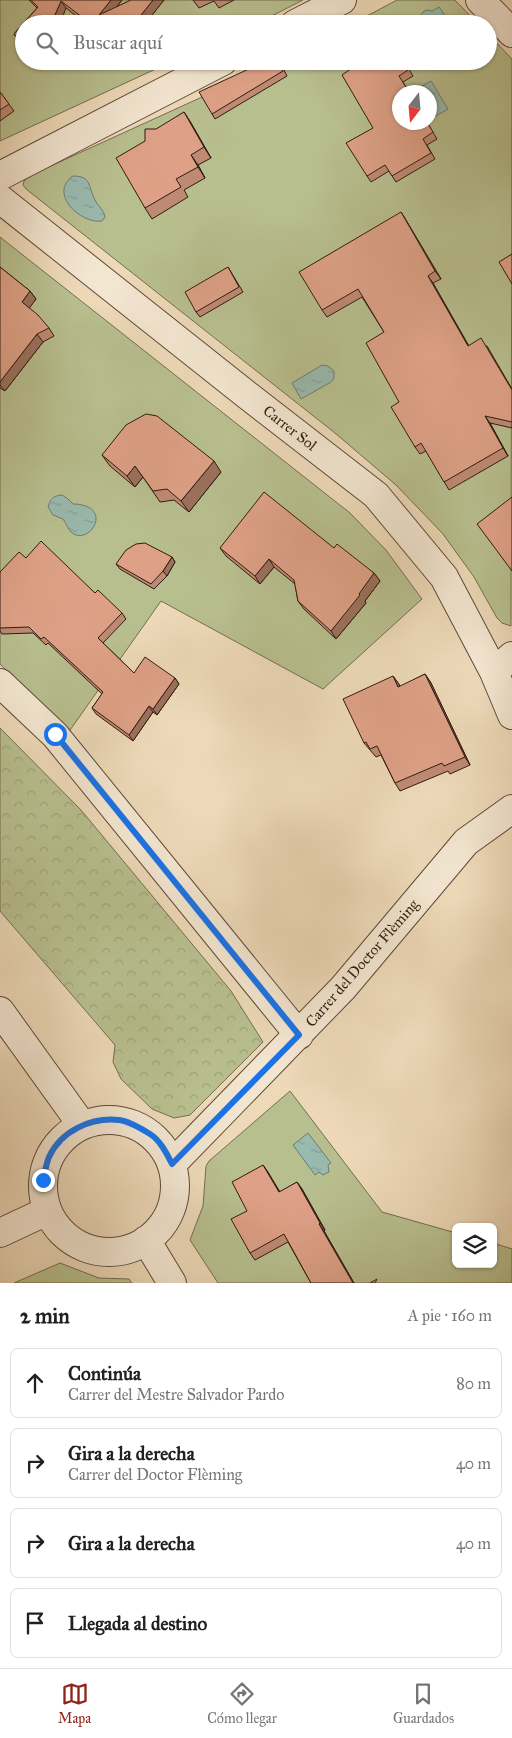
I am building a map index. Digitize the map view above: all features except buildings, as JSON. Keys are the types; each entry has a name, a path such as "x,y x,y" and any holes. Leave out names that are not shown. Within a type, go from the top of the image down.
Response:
{"street":[{"path":"313,15 342,0"},
{"path":"480,0 495,15"},
{"path":"497,18 512,33"},
{"path":"0,176 205,70"},
{"name":"Carrer Sol","path":"0,199 376,495 444,577 503,664 512,715"},
{"path":"0,683 55,734 299,1035"},
{"name":"Carrer del Doctor Flèming","path":"172,1164 344,988 466,842 512,808"},
{"path":"0,1011 82,1125"},
{"path":"97,1120 121,1120 151,1134 166,1152 172,1164 176,1194 173,1207 162,1227 138,1246 113,1253 90,1250 78,1245 60,1230 47,1211 43,1180 49,1157 62,1138 82,1125 97,1120"},
{"path":"0,1233 47,1211"},
{"path":"146,1240 172,1283"}],"green space":[{"path":"0,0 303,0 274,15 15,15 15,70 154,70 0,141"},
{"path":"397,0 455,0 469,15 369,15"},
{"path":"497,43 512,59 511,626 502,623 497,618 474,577 443,534 396,485 335,433 26,189 23,185 24,181 31,175 261,70 497,70"},
{"path":"0,237 350,513 386,550 422,599 323,689 161,601 68,733 0,664"},
{"path":"0,728 81,810 231,991 263,1042 190,1115 174,1118 152,1109 121,1079 113,1062 115,1045 0,911"},
{"path":"290,1091 382,1212 452,1232 452,1268 497,1268 497,1244 512,1249 512,1283 218,1283 190,1240 203,1206 206,1166 209,1161"},
{"path":"60,1263 99,1278 129,1279 132,1283 14,1283"}],"water":[{"path":"439,7 445,15 421,15 427,10 432,11"},
{"path":"431,81 433,85 424,85"},
{"path":"437,91 448,109 437,115"},
{"path":"73,176 79,176 88,183 105,217 102,221 93,221 85,218 70,206 65,198 64,191 66,183"},
{"path":"322,365 328,366 334,371 334,378 331,382 301,399 292,383"},
{"path":"62,495 73,504 86,506 93,511 96,518 95,524 85,535 71,532 63,519 53,515 48,507 54,497"},
{"path":"308,1133 331,1163 328,1165 329,1172 323,1175 319,1172 315,1175 293,1145"}],"route":[{"path":"43,1180 49,1157 62,1138 82,1125 97,1120 121,1120 151,1134 166,1152 172,1164 299,1035 55,734"}]}
